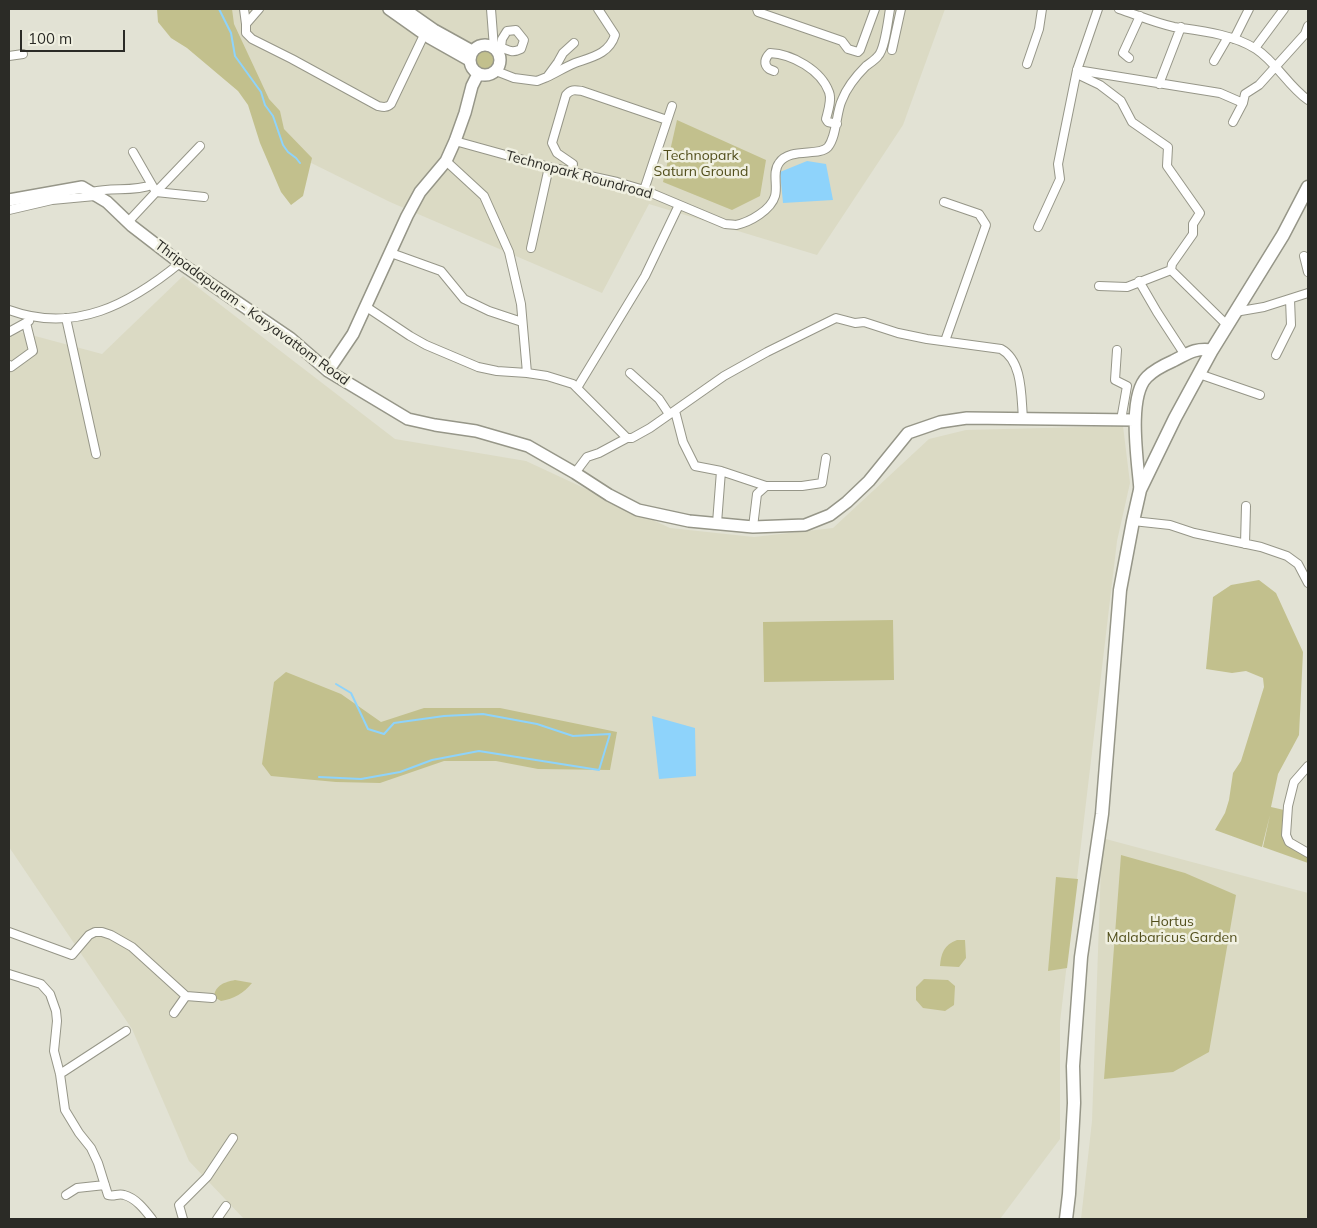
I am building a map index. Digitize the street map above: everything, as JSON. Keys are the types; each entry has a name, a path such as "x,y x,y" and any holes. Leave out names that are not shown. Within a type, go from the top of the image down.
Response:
{"main road":[{"path":"389,9 430,38 471,56"},
{"path":"404,9 471,56"},
{"path":"480,45 487,45 497,48 500,61 496,71 489,75 478,74 472,69 471,56 480,45"},
{"path":"328,371 353,334 407,216 420,192 446,161 455,141 472,86 478,74"},
{"path":"9,200 76,187 82,187 94,194"},
{"path":"1066,1219 1070,1194 1074,1103 1073,1066 1081,957 1102,814 1120,590 1140,490 1175,418 1212,350 1283,235 1308,187"},
{"name":"Thripadapuram - Karyavattom Road","path":"94,194 180,263 290,338 328,371 408,419 476,431 528,446 609,495 638,510 689,521 753,527 805,525 830,515 848,502 869,481 908,433 940,422 967,418 1135,420"},
{"path":"1140,490 1135,420 1139,391 1146,378 1159,368 1198,348 1212,350"}],"street":[{"path":"244,9 246,33 252,39 383,107 391,104 424,35 430,38"},
{"path":"246,24 259,9"},
{"path":"492,9 497,48"},
{"path":"496,71 514,78 537,81 574,64 602,54 610,45 615,35 598,9"},
{"path":"757,9 758,12 842,41 848,49 858,52 875,9"},
{"name":"Technopark Roundroad","path":"455,141 549,167 601,178 644,190 725,224 735,225 750,219 767,208 772,202 776,192 776,167 782,159 788,156 822,151 829,146 837,124 841,101 848,88 854,79 881,52 890,9"},
{"path":"892,50 900,9"},
{"path":"1027,64 1039,29 1042,9"},
{"path":"1038,227 1060,179 1058,164 1077,70 1098,9"},
{"path":"1120,9 1154,22 1231,38 1255,48 1307,96"},
{"path":"1214,61 1249,9"},
{"path":"1255,48 1284,9"},
{"path":"1130,58 1123,53 1140,16"},
{"path":"1233,122 1243,103 1245,94 1259,85 1305,34 1308,26"},
{"path":"1159,84 1181,27"},
{"path":"546,77 563,53 574,43"},
{"path":"774,71 769,69 765,62 770,53 787,56 808,66 819,76 829,92 830,104 826,119 828,122 837,124"},
{"path":"9,56 23,54"},
{"path":"1077,70 1220,93 1243,103"},
{"path":"1077,70 1079,75 1100,85 1121,101 1132,122 1168,146 1167,166 1200,213 1193,224 1192,234 1172,264 1171,270"},
{"path":"571,172 573,164 557,153 552,143 568,92 573,90 582,92 667,120"},
{"path":"644,190 672,106"},
{"path":"128,222 154,189 200,146"},
{"path":"134,152 154,189"},
{"path":"446,161 484,196 509,252 521,304 527,373"},
{"path":"531,248 549,167"},
{"path":"9,210 52,200 94,194 103,189 154,189 204,196"},
{"path":"944,202 979,214 986,225 944,341"},
{"path":"577,388 645,276 679,205"},
{"path":"391,253 441,271 464,299 489,311 522,322"},
{"path":"1304,256 1308,272"},
{"path":"9,310 35,316 66,318 81,316 121,303 154,284 180,263"},
{"path":"1099,286 1127,287 1171,270"},
{"path":"1171,270 1228,326"},
{"path":"1139,282 1156,312 1185,355"},
{"path":"1235,312 1308,294"},
{"path":"1276,356 1291,325 1290,298"},
{"path":"365,306 410,336 451,357 478,367 497,371 547,376 572,384 627,438"},
{"path":"9,332 26,324 35,316"},
{"path":"66,318 96,454"},
{"path":"575,473 587,457 627,438 632,438 724,376 767,352 836,318 855,323 864,322 898,333 927,339 1001,349 1007,353 1016,367 1023,418"},
{"path":"9,365 11,367 33,351 26,324"},
{"path":"1117,350 1115,380 1127,386 1121,420"},
{"path":"630,373 672,412 683,442 695,466 721,471 766,486 822,484 826,458"},
{"path":"1199,374 1260,395"},
{"path":"717,523 721,471"},
{"path":"753,527 757,494 766,486"},
{"path":"1245,544 1246,506"},
{"path":"1133,520 1170,526 1261,547 1287,556 1298,564 1308,583"},
{"path":"1308,766 1294,782 1288,806 1286,835 1289,842 1308,853"},
{"path":"9,932 72,954 89,936 95,932 102,932 132,947 186,996 212,998"},
{"path":"9,974 41,984 50,994 56,1011 57,1030 54,1051 60,1074 65,1110 78,1133 91,1148 108,1195 125,1195 141,1206 152,1219"},
{"path":"174,1013 186,996"},
{"path":"60,1074 126,1031"},
{"path":"183,1219 179,1205 207,1177 233,1138"},
{"path":"66,1195 76,1188 105,1186"},
{"path":"217,1219 226,1206"}],"shaded area":[{"path":"220,9 945,9 903,125 817,255 649,204 602,293 390,202 277,146"},
{"path":"183,276 395,439 526,461 670,528 754,537 833,528 929,439 966,430 1123,426 1130,483 1117,541 1060,1022 1060,1139 1000,1219 244,1219 189,1161 132,1029 9,847 9,329 102,354"},
{"path":"1102,838 1308,893 1308,1219 1081,1219 1092,1121"}],"green space":[{"path":"157,9 232,9 234,24 269,99 280,111 284,129 312,158 303,196 291,205 281,192 260,143 248,105 238,91 187,48 171,38 158,22"},
{"path":"484,48 493,51 496,60 493,69 484,72 475,69 472,60 475,51"},
{"name":"Technopark Saturn Ground","path":"677,120 766,160 760,196 732,210 663,182"},
{"path":"1259,580 1276,593 1303,652 1299,735 1278,774 1271,807 1284,810 1282,835 1284,840 1292,849 1308,857 1308,863 1263,847 1270,815 1262,847 1215,830 1225,813 1233,773 1241,761 1264,687 1263,678 1246,671 1232,673 1206,669 1213,597 1231,585"},
{"path":"893,620 894,680 764,682 763,622"},
{"path":"286,672 341,694 381,722 424,708 500,708 617,732 610,770 538,769 496,761 444,761 380,783 336,782 271,776 262,764 274,682"},
{"name":"Hortus Malabaricus Garden","path":"1121,855 1185,873 1236,895 1209,1052 1173,1072 1104,1079"},
{"path":"1056,877 1078,879 1067,968 1048,971"},
{"path":"957,940 965,940 966,958 959,967 940,966 944,950 949,944"},
{"path":"924,979 948,980 955,986 954,1005 945,1011 923,1008 916,1000 916,987"},
{"path":"235,980 252,983 242,993 230,999 221,1001 214,997 218,987"}],"water":[{"path":"807,161 826,164 833,200 783,203 780,172"},
{"path":"652,716 695,728 696,776 659,779"}],"waterway":[{"path":"219,9 231,33 235,56 261,92 265,105 273,116 283,145 300,163"},
{"path":"319,777 361,779 400,772 432,760 479,751 599,770 610,734 573,736 537,724 483,714 444,716 394,723 384,734 368,729 351,693 336,684"}]}
